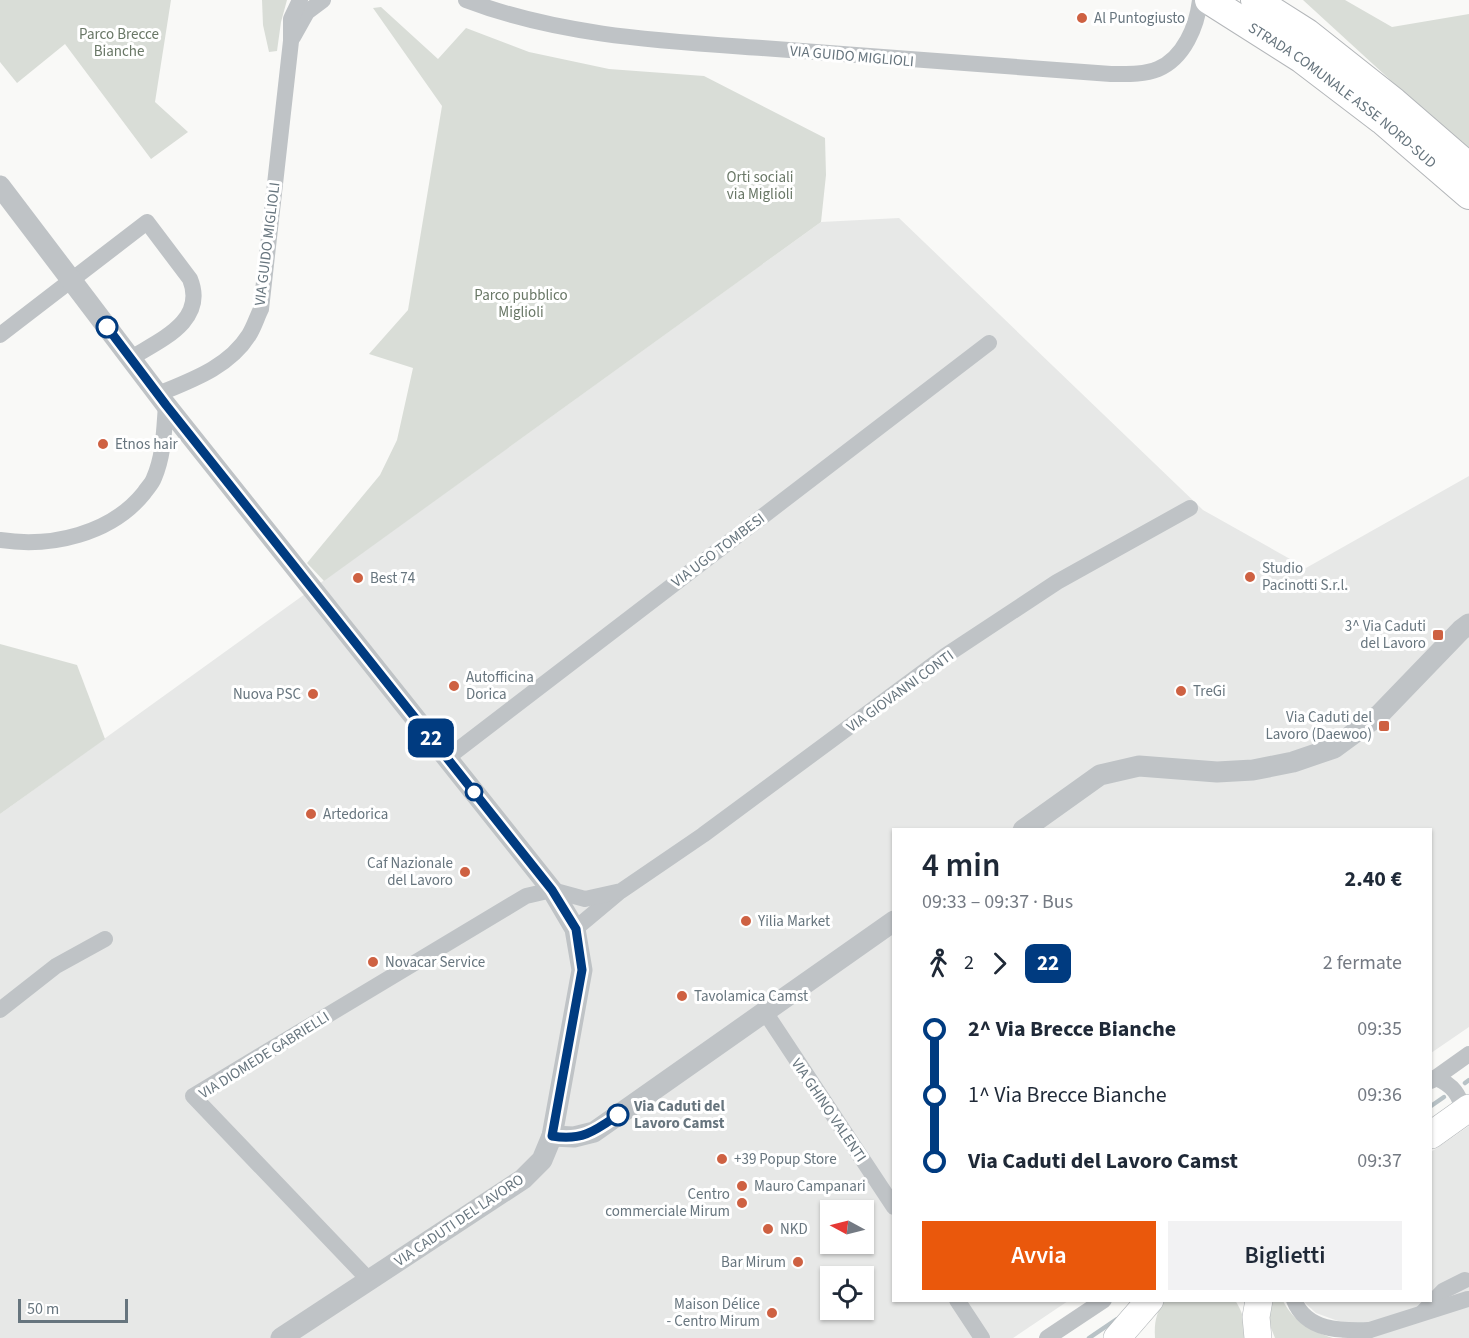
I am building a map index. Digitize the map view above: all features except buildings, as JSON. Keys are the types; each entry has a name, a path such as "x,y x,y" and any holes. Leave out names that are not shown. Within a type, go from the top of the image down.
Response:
{"highway":[{"name":"STRADA COMUNALE ASSE NORD-SUD","path":"1255,0 1306,33 1394,102 1469,167"},
{"name":"STRADA COMUNALE ASSE NORD-SUD","path":"1203,5 1302,59 1382,120 1469,195"}],"main road":[{"path":"1432,1134 1466,1110"},
{"path":"1117,1338 1148,1303"},
{"path":"1142,1338 1141,1325 1148,1303"}],"street":[{"name":"VIA GUIDO MIGLIOLI","path":"162,399 230,358 250,334 261,309 291,41 291,19 300,0"},
{"name":"VIA GUIDO MIGLIOLI","path":"291,41 307,12 323,0"},
{"name":"VIA GUIDO MIGLIOLI","path":"466,0 552,24 619,37 1111,74 1139,74 1159,69 1188,42 1203,5"},
{"path":"0,186 162,399 552,890 576,929"},
{"path":"0,335 147,222 183,268 193,287 194,300 191,312 184,322 131,358"},
{"name":"VIA UGO TOMBESI","path":"447,758 989,343"},
{"path":"0,540 39,542 84,533 106,525 132,507 154,481 162,456 162,399"},
{"name":"VIA GIOVANNI CONTI","path":"576,929 621,891 703,835 945,656 1057,582 1190,508"},
{"path":"1026,828 1100,775 1138,766 1217,772 1253,770 1293,762 1334,748 1379,715 1469,624"},
{"name":"VIA GIOVANNI CONTI","path":"552,890 585,899 621,891"},
{"name":"VIA DIOMEDE GABRIELLI","path":"370,1281 194,1096 526,896 552,890"},
{"path":"552,1136 574,1137 594,1132 892,922"},
{"name":"VIA CADUTI DEL LAVORO","path":"281,1338 523,1179 542,1160 552,1136 582,970 576,929"},
{"path":"0,1010 56,966 105,939"},
{"name":"VIA GHINO VALENTI","path":"765,1012 892,1204"},
{"path":"1434,1080 1469,1054"},
{"path":"1434,1080 1452,1087 1466,1110"},
{"path":"1295,1302 1297,1308 1314,1324 1363,1334 1422,1313 1469,1300 1465,1293 1467,1277"},
{"path":"1422,1313 1443,1291 1467,1277"},
{"path":"958,1302 982,1338"},
{"path":"1047,1338 1101,1302"}],"shaded area":[{"path":"899,218 1203,510 1306,568 1469,476 1469,1027 1432,1052 1432,828 892,828 892,1302 1067,1302 1013,1338 0,1338 0,814 821,222"},
{"path":"1469,1126 1469,1338 1342,1338 1338,1321 1316,1313 1304,1302 1432,1302 1432,1151"}],"green space":[{"name":"Parco Brecce Bianche","path":"0,0 171,0 155,102 188,132 151,159 65,44 17,83 0,62"},
{"path":"262,0 287,0 277,51 269,52 263,25"},
{"path":"1303,0 1345,0 1392,27 1469,14 1469,152"},
{"name":"Parco pubblico Miglioli","path":"381,7 438,59 466,28 529,52 609,69 704,76 825,138 826,175 821,222 324,581 307,563 380,475 397,440 413,368 369,354 408,310 442,106 373,8"},
{"path":"0,644 77,665 105,739 0,814"},
{"path":"1163,1302 1236,1302 1243,1318 1244,1338 1155,1338 1156,1318"},
{"path":"1268,1302 1284,1302 1292,1315 1304,1325 1333,1338 1275,1338 1269,1323"}],"waterway":[{"path":"1465,1083 1469,1080"},
{"path":"1432,1105 1444,1097"},
{"path":"1089,1338 1117,1319"}],"bus line":[{"name":"22","path":"107,327 166,405 552,890 576,929 582,970 552,1136 574,1137 594,1132 618,1115"}],"place":[{"name":"Al Puntogiusto","path":"1082,18"},
{"name":"Etnos hair","path":"103,444"},
{"name":"Studio Pacinotti S.r.l.","path":"1250,577"},
{"name":"Best 74","path":"358,578"},
{"name":"3^ Via Caduti del Lavoro","path":"1438,635"},
{"name":"Autofficina Dorica","path":"454,686"},
{"name":"TreGi","path":"1181,691"},
{"name":"Nuova PSC","path":"313,694"},
{"name":"Via Caduti del Lavoro (Daewoo)","path":"1384,726"},
{"name":"Artedorica","path":"311,814"},
{"name":"Caf Nazionale del Lavoro","path":"465,872"},
{"name":"Yilia Market","path":"746,921"},
{"name":"Novacar Service","path":"373,962"},
{"name":"Tavolamica Camst","path":"682,996"},
{"name":"Via Caduti del Lavoro Camst","path":"618,1115"},
{"name":"+39 Popup Store","path":"722,1159"},
{"name":"Mauro Campanari","path":"742,1186"},
{"name":"Centro commerciale Mirum","path":"742,1203"},
{"name":"NKD","path":"768,1229"},
{"name":"Bar Mirum","path":"798,1262"},
{"name":"Maison Délice - Centro Mirum","path":"772,1313"}],"park label":[{"name":"Orti sociali via Miglioli","path":"760,186"}]}
